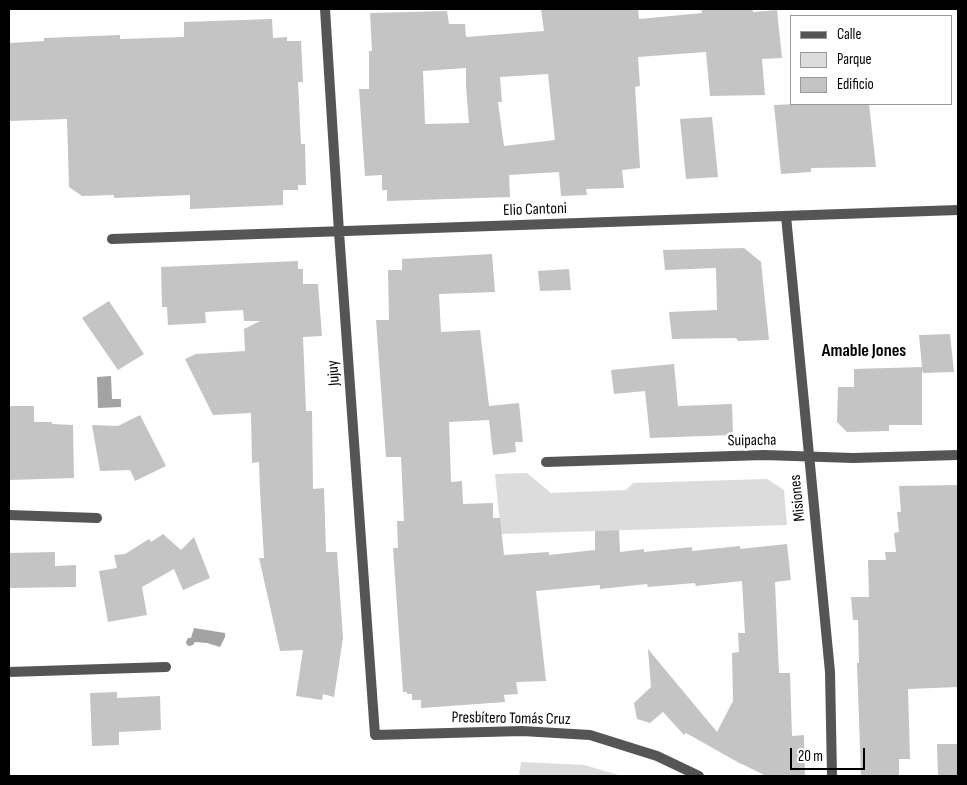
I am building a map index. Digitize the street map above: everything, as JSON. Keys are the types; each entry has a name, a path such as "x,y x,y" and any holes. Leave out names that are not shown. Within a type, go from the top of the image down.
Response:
{"street":[{"name":"Jujuy","path":"325,9 375,735"},
{"name":"Elio Cantoni","path":"112,239 958,210"},
{"name":"Misiones","path":"786,216 830,672 832,776"},
{"name":"Suipacha","path":"546,462 764,455 853,458 958,455"},
{"path":"9,515 97,518"},
{"path":"9,672 166,667"},
{"name":"Presbítero Tomás Cruz","path":"375,735 522,731 590,736 657,756 699,776"}],"green space":[{"path":"527,473 551,493 626,490 633,483 767,479 784,490 787,525 501,534 495,474"},
{"path":"521,762 584,765 622,776 519,776"}],"shaded area":[{"path":"111,376 112,399 121,399 121,407 98,408 97,377"},
{"path":"194,628 225,633 225,637 220,647 195,642 189,646 186,642 188,638 191,638"}],"building":[{"path":"541,9 638,9 639,19 702,13 701,9 753,9 753,12 777,10 782,58 762,59 765,95 710,96 706,52 638,57 640,86 635,87 640,168 622,170 624,188 586,189 587,195 561,196 559,172 509,175 510,197 387,201 387,190 382,190 382,175 365,176 359,89 369,89 369,51 372,51 370,13 447,11 449,24 465,24 466,37 544,31","holes":["466,68 469,123 425,124 423,71","548,74 555,140 504,146 498,102 502,102 500,77"]},
{"path":"272,19 273,38 287,37 287,41 301,41 303,82 298,82 301,144 305,144 306,185 298,185 298,190 283,190 283,205 190,209 190,195 114,198 114,195 82,196 69,187 67,119 9,121 9,43 44,41 44,38 120,35 120,39 184,37 184,22"},
{"path":"774,105 869,105 876,167 811,168 811,172 781,174"},
{"path":"712,117 718,177 686,179 680,119"},
{"path":"744,248 761,262 769,340 738,341 736,338 672,339 669,312 717,310 716,268 665,270 663,250"},
{"path":"492,254 495,292 439,294 441,332 480,330 489,406 519,403 523,442 515,442 516,452 493,455 489,420 449,422 451,482 462,481 463,504 493,503 493,518 500,518 504,555 549,552 549,555 595,550 595,531 619,530 620,552 644,549 644,552 692,547 692,551 740,546 740,549 787,544 791,580 775,582 779,673 790,673 792,736 804,735 805,776 766,776 686,733 684,735 663,712 650,723 637,719 634,703 651,687 648,649 717,732 733,701 732,653 739,652 738,633 745,633 742,581 696,586 695,583 648,587 647,584 600,589 600,585 536,591 546,681 516,682 518,694 504,695 505,702 421,708 421,700 412,700 412,694 403,692 393,548 398,548 397,521 404,521 401,457 386,457 376,320 389,320 388,270 402,270 402,259"},
{"path":"298,261 298,269 303,269 303,284 318,284 322,336 303,337 306,411 312,411 313,489 324,488 326,552 337,552 343,638 334,697 323,694 322,700 296,696 303,650 280,651 259,558 264,558 259,462 252,463 251,413 213,415 185,359 196,354 245,351 244,329 260,321 244,321 243,310 205,312 206,323 168,325 167,307 162,307 161,267"},
{"path":"569,269 571,290 540,291 538,271"},
{"path":"109,301 144,354 118,370 82,318"},
{"path":"950,334 954,372 923,373 922,370 922,425 889,425 889,431 847,432 837,422 838,387 854,387 854,369 922,367 919,335"},
{"path":"674,364 678,406 732,404 733,435 650,438 645,391 614,394 611,370"},
{"path":"9,406 34,406 34,422 73,425 74,478 9,480"},
{"path":"140,415 166,466 135,481 130,470 100,471 92,425 118,426"},
{"path":"958,485 958,687 908,689 910,759 899,759 899,776 861,776 857,663 859,663 858,620 853,620 851,597 869,597 868,560 886,560 885,552 896,552 894,533 899,532 897,512 901,512 899,486"},
{"path":"163,534 181,550 194,537 210,578 183,590 174,569 142,587 147,615 108,622 99,571 117,568 114,555 125,554 149,539 151,542"},
{"path":"55,552 55,566 76,565 76,587 9,588 9,553"},
{"path":"117,692 117,698 160,696 161,730 119,732 119,745 92,746 90,693"},
{"path":"937,744 958,744 958,776 938,776"}],"district":[{"name":"Amable Jones","path":"864,351"}]}
